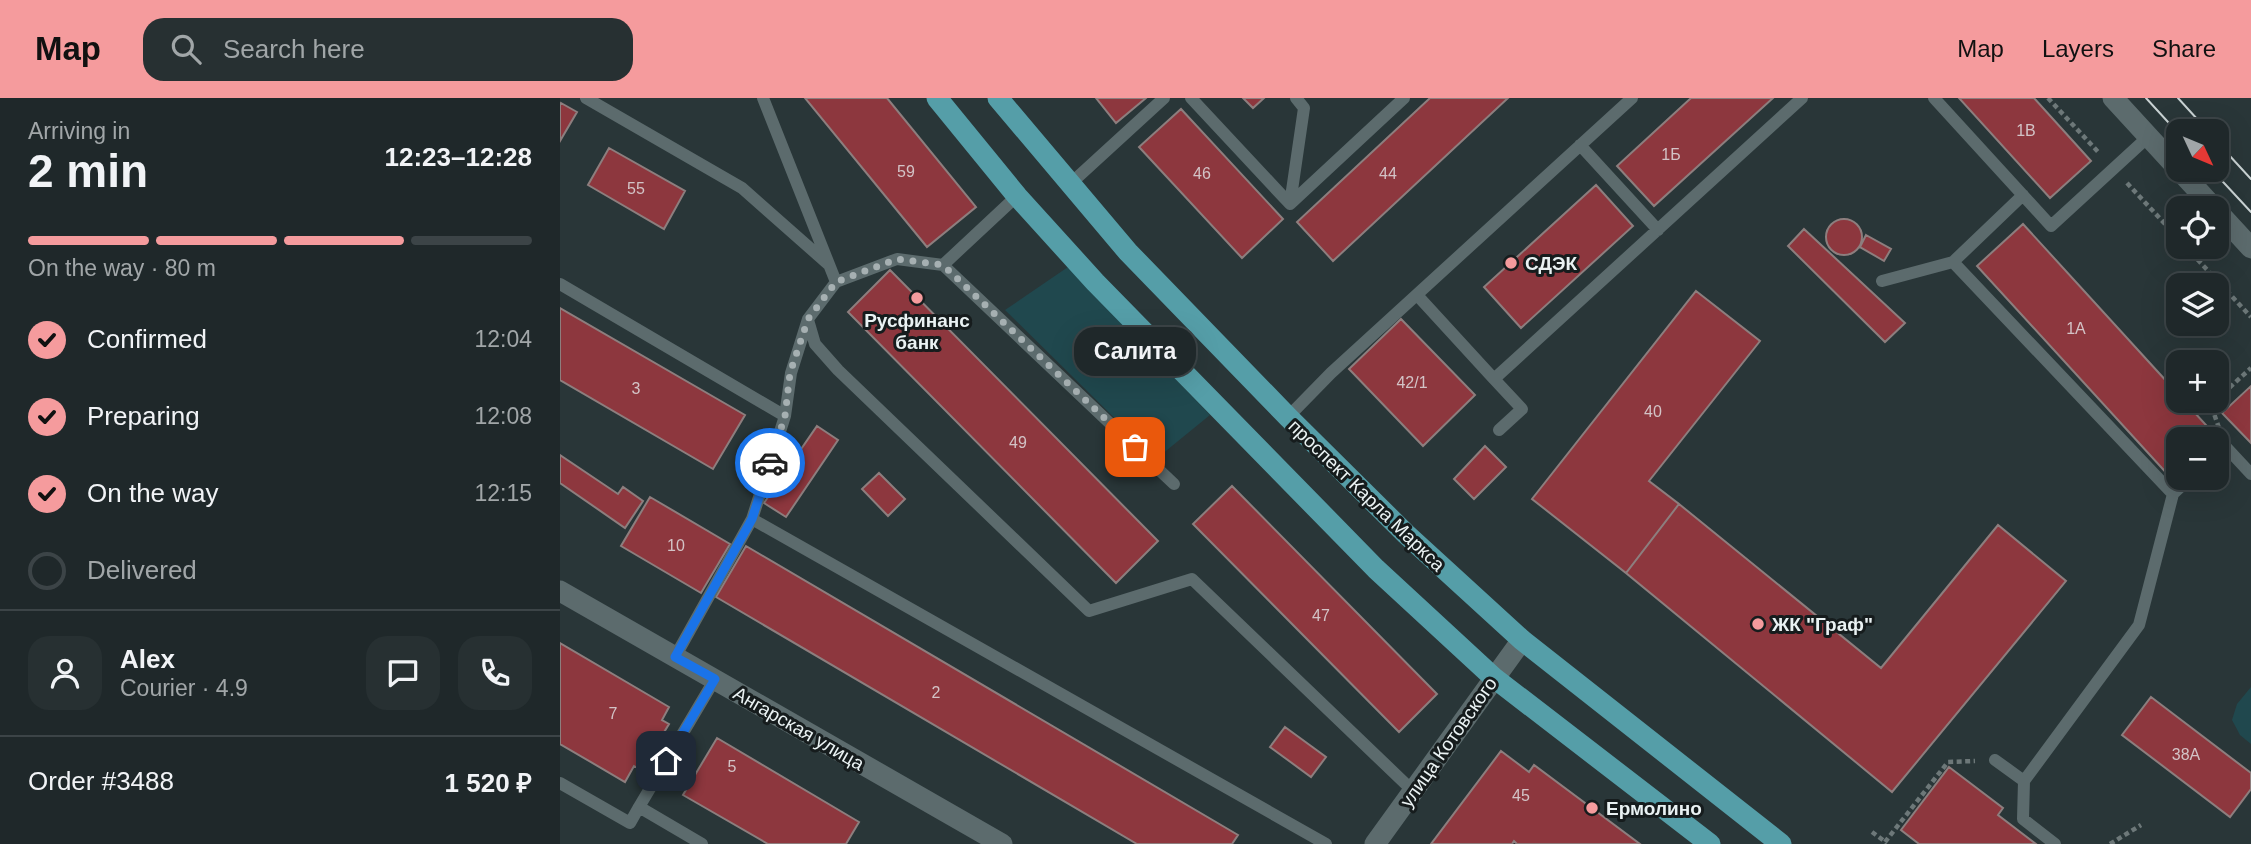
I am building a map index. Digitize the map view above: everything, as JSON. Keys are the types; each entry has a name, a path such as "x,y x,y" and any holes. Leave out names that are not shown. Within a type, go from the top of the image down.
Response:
{"main road":[{"path":"937,98 1017,196 1095,282 1376,569 1493,677 1710,844"},
{"name":"проспект Карла Маркса","path":"998,98 1128,252 1288,418 1406,534 1522,640 1782,844"}],"street":[{"path":"2115,99 2203,196"},
{"path":"2229,224 2251,248"},
{"name":"Ангарская улица","path":"560,591 1002,844"},
{"name":"улица Котовского","path":"1375,844 1522,640"}],"lane":[{"path":"586,98 742,188 828,264"},
{"path":"763,98 836,282"},
{"path":"1069,185 1164,98"},
{"path":"1191,98 1290,204"},
{"path":"1290,204 1304,108 1296,98"},
{"path":"1290,204 1404,98"},
{"path":"1288,418 1417,295 1632,98"},
{"path":"1494,379 1802,98"},
{"path":"1934,98 2051,226 2148,137"},
{"path":"1580,145 1658,230"},
{"path":"1882,281 1953,262 2024,195"},
{"path":"943,265 1017,196"},
{"path":"675,657 752,519 785,416 790,373 808,319 836,282 897,259 943,265 1174,484"},
{"path":"1953,262 2173,494"},
{"path":"560,284 785,416"},
{"path":"1417,295 1522,409 1499,430"},
{"path":"808,319 815,344 838,370 1088,611 1192,579 1413,791"},
{"path":"2229,455 2251,474"},
{"path":"2055,844 2023,819 2024,781 2139,625 2173,494 2177,490"},
{"path":"752,519 1326,844"},
{"path":"560,783 630,823 715,679"},
{"path":"1995,760 2024,781"},
{"path":"639,807 702,844"}],"path":[{"path":"2197,259 2251,317"},
{"path":"2229,388 2251,368"},
{"path":"1872,832 1886,843 1948,762 1995,760"},
{"path":"2110,844 2141,825"}],"shaded area":[{"path":"1068,267 1210,415 1156,459 1005,310"},
{"path":"2251,687 2251,744 2240,735 2232,720 2237,704"}],"building":[{"path":"805,98 887,98 976,207 927,247"},
{"path":"1096,98 1146,98 1116,123"},
{"path":"1243,98 1264,98 1253,108"},
{"path":"1430,98 1508,98 1333,261 1297,222"},
{"path":"1691,98 1773,98 1654,206 1617,166"},
{"path":"1959,98 2034,98 2091,161 2050,198"},
{"path":"561,103 577,112 560,141 560,105"},
{"path":"1181,109 1283,219 1242,258 1139,147"},
{"path":"609,148 685,191 664,229 588,185"},
{"path":"1596,185 1633,226 1521,328 1484,287"},
{"path":"1844,219 1857,224 1862,237 1857,250 1844,255 1831,250 1826,237 1831,224"},
{"path":"2023,224 2166,381 2166,413 2195,413 2208,427 2166,427 2166,473 1977,266"},
{"path":"1804,229 1905,323 1885,342 1788,246"},
{"path":"1866,235 1891,249 1884,261 1860,247"},
{"path":"890,270 1158,541 1116,583 848,312"},
{"path":"1696,291 1760,341 1649,481 1679,504 1626,573 1532,499"},
{"path":"560,308 745,415 713,469 560,380"},
{"path":"1401,319 1475,395 1423,446 1349,369"},
{"path":"2251,386 2251,443 2222,413 2229,413 2229,406"},
{"path":"817,426 838,440 786,517 764,503"},
{"path":"1485,446 1506,467 1474,499 1454,479"},
{"path":"560,455 618,494 623,487 643,501 625,528 560,483"},
{"path":"879,473 905,499 888,516 862,489"},
{"path":"1232,486 1437,694 1399,732 1193,524"},
{"path":"650,497 730,544 701,593 621,546"},
{"name":"ЖК \"Граф\"","path":"1679,504 1881,668 1998,525 2066,581 1892,792 1626,573"},
{"path":"746,546 1238,835 1232,844 1137,844 716,597"},
{"path":"560,643 669,707 662,720 669,724 641,770 634,766 625,782 560,744"},
{"path":"2151,697 2251,773 2251,789 2230,817 2122,735"},
{"path":"1285,727 1326,757 1311,777 1270,747"},
{"path":"717,738 859,822 846,844 768,844 683,795"},
{"path":"1501,751 1529,772 1534,765 1640,844 1517,844 1514,841 1512,844 1431,844"},
{"path":"1949,767 2003,808 1998,815 2036,844 1919,844 1901,830"}],"tram line":[{"path":"2146,98 2166,120"},
{"path":"2178,98 2197,119"},
{"path":"2230,156 2251,179"},
{"path":"2223,182 2251,212"}],"way so far":[{"path":"770,463 785,416 790,373 808,319 836,282 897,259 943,265 1135,447"}],"place":[{"name":"СДЭК","path":"1511,263"},
{"name":"Русфинанс банк","path":"917,298"},
{"name":"Салита","path":"1135,447"},
{"name":"ЖК \"Граф\"","path":"1758,624"},
{"name":"Ермолино","path":"1592,808"}],"route":[{"path":"666,761 715,679 675,657 752,519 770,463"}]}
